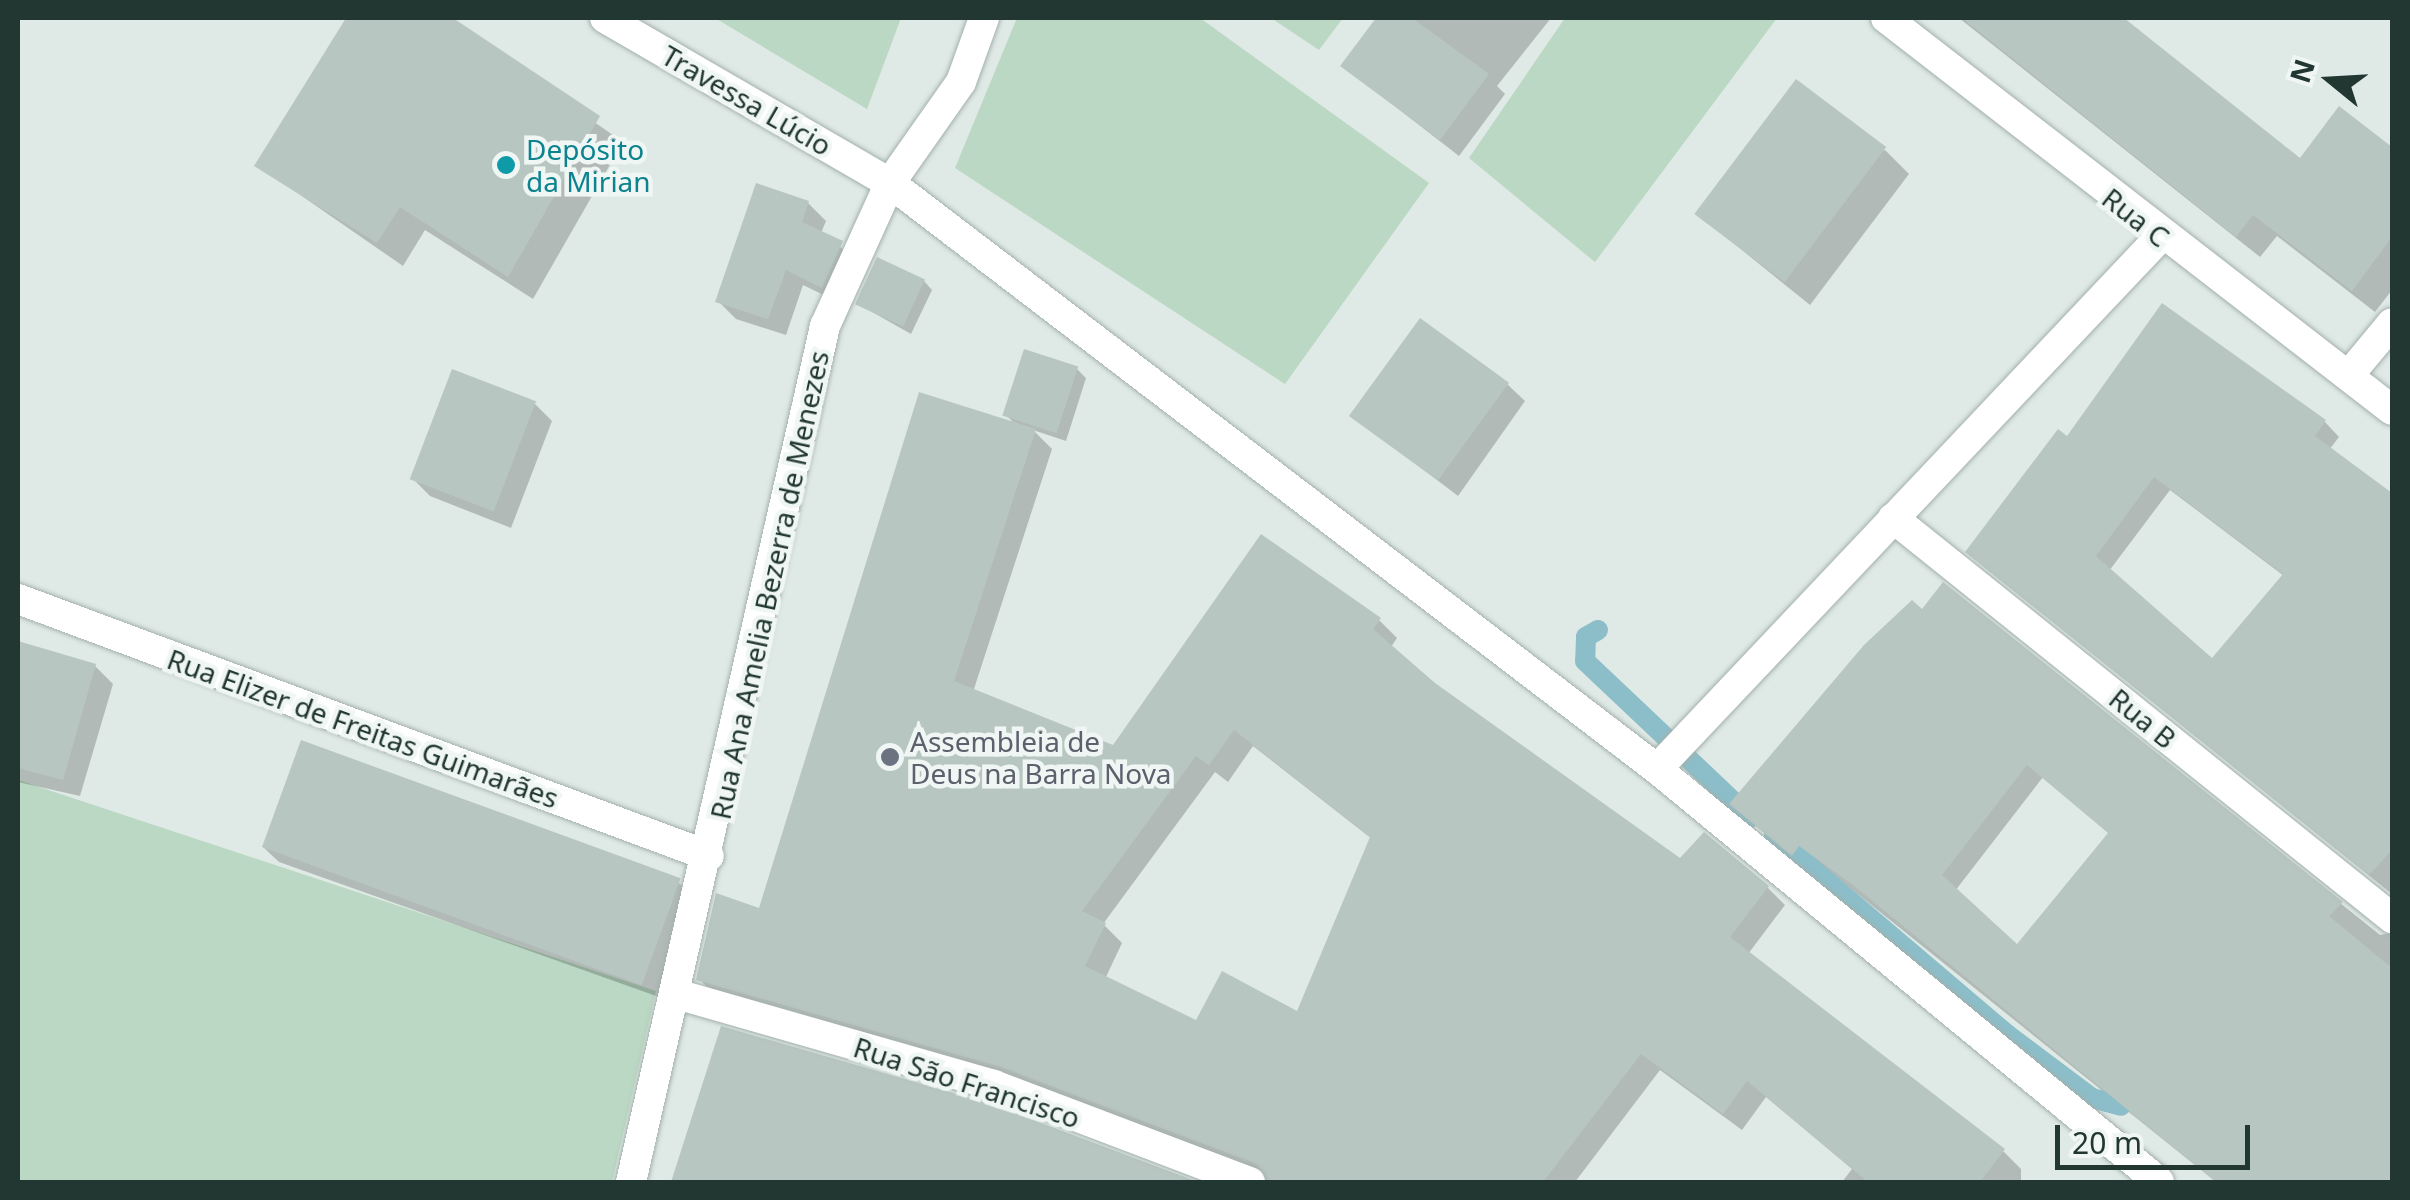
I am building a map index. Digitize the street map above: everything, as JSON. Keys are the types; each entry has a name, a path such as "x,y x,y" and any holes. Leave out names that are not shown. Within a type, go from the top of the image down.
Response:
{"street":[{"name":"Travessa Lúcio","path":"605,18 890,183 1657,769 2160,1182"},
{"name":"Rua Ana Amelia Bezerra de Menezes","path":"630,1182 680,996 825,326 890,183 961,82 984,18"},
{"name":"Rua C","path":"1886,18 2160,237 2392,410"},
{"path":"1657,769 2160,237"},
{"path":"2349,376 2392,324"},
{"name":"Rua B","path":"1892,518 2392,918"},
{"name":"Rua Elizer de Freitas Guimarães","path":"18,599 709,856"},
{"name":"Rua São Francisco","path":"680,996 994,1085 1250,1182"}],"green space":[{"path":"715,18 901,18 867,109"},
{"path":"1017,18 1200,18 1429,183 1285,384 955,168"},
{"path":"1271,18 1343,18 1319,50"},
{"path":"1565,18 1777,18 1595,262 1469,158"},
{"path":"18,780 656,991 612,1182 18,1182"}],"building":[{"path":"346,18 453,18 600,116 508,277 400,207 377,243 254,166"},
{"path":"1376,18 1412,18 1489,74 1440,140 1340,66"},
{"path":"1962,18 2124,18 2300,158 2339,106 2392,147 2392,237 2352,291 2253,215 2236,237"},
{"path":"1796,79 1886,147 1785,282 1694,214"},
{"path":"756,183 809,201 802,222 843,241 822,288 786,270 768,319 715,302"},
{"path":"877,257 925,279 903,327 855,304"},
{"path":"2162,303 2326,420 2315,436 2392,493 2392,850 2369,875 1965,552 2058,429 2067,436","holes":["2154,477 2283,574 2212,658 2096,556"]},
{"path":"1420,318 1509,383 1438,481 1349,416"},
{"path":"1024,349 1078,367 1057,433 1002,416"},
{"path":"452,369 536,401 494,511 410,479"},
{"path":"919,392 1036,429 954,681 1113,745 1261,534 1381,618 1373,629 1435,683 1680,858 1704,832 1769,886 1730,937 2005,1149 1980,1182 1868,1182 1747,1081 1723,1114 1641,1054 1543,1182 1268,1182 1257,1164 1001,1067 696,980 716,893 759,908","holes":["1234,730 1370,837 1297,1011 1222,971 1196,1020 1085,966 1106,923 1082,911 1196,756 1209,765"]},
{"path":"1943,582 2343,902 2329,916 2392,968 2392,1182 2216,1182 1853,885 1799,846 1792,856 1729,804 1864,645 1912,600 1922,609","holes":["2027,765 2108,833 2017,944 1942,875"]},
{"path":"18,641 96,664 63,780 18,768"},
{"path":"301,740 681,878 642,985 262,847"},
{"path":"721,1026 988,1103 1198,1182 671,1182"}],"waterway":[{"path":"1598,630 1586,637 1585,661 1751,818"},
{"path":"1774,836 2008,1035 2092,1098 2121,1106"}],"place":[{"name":"Depósito da Mirian","path":"506,165"},
{"name":"Assembleia de Deus na Barra Nova","path":"890,757"}]}
